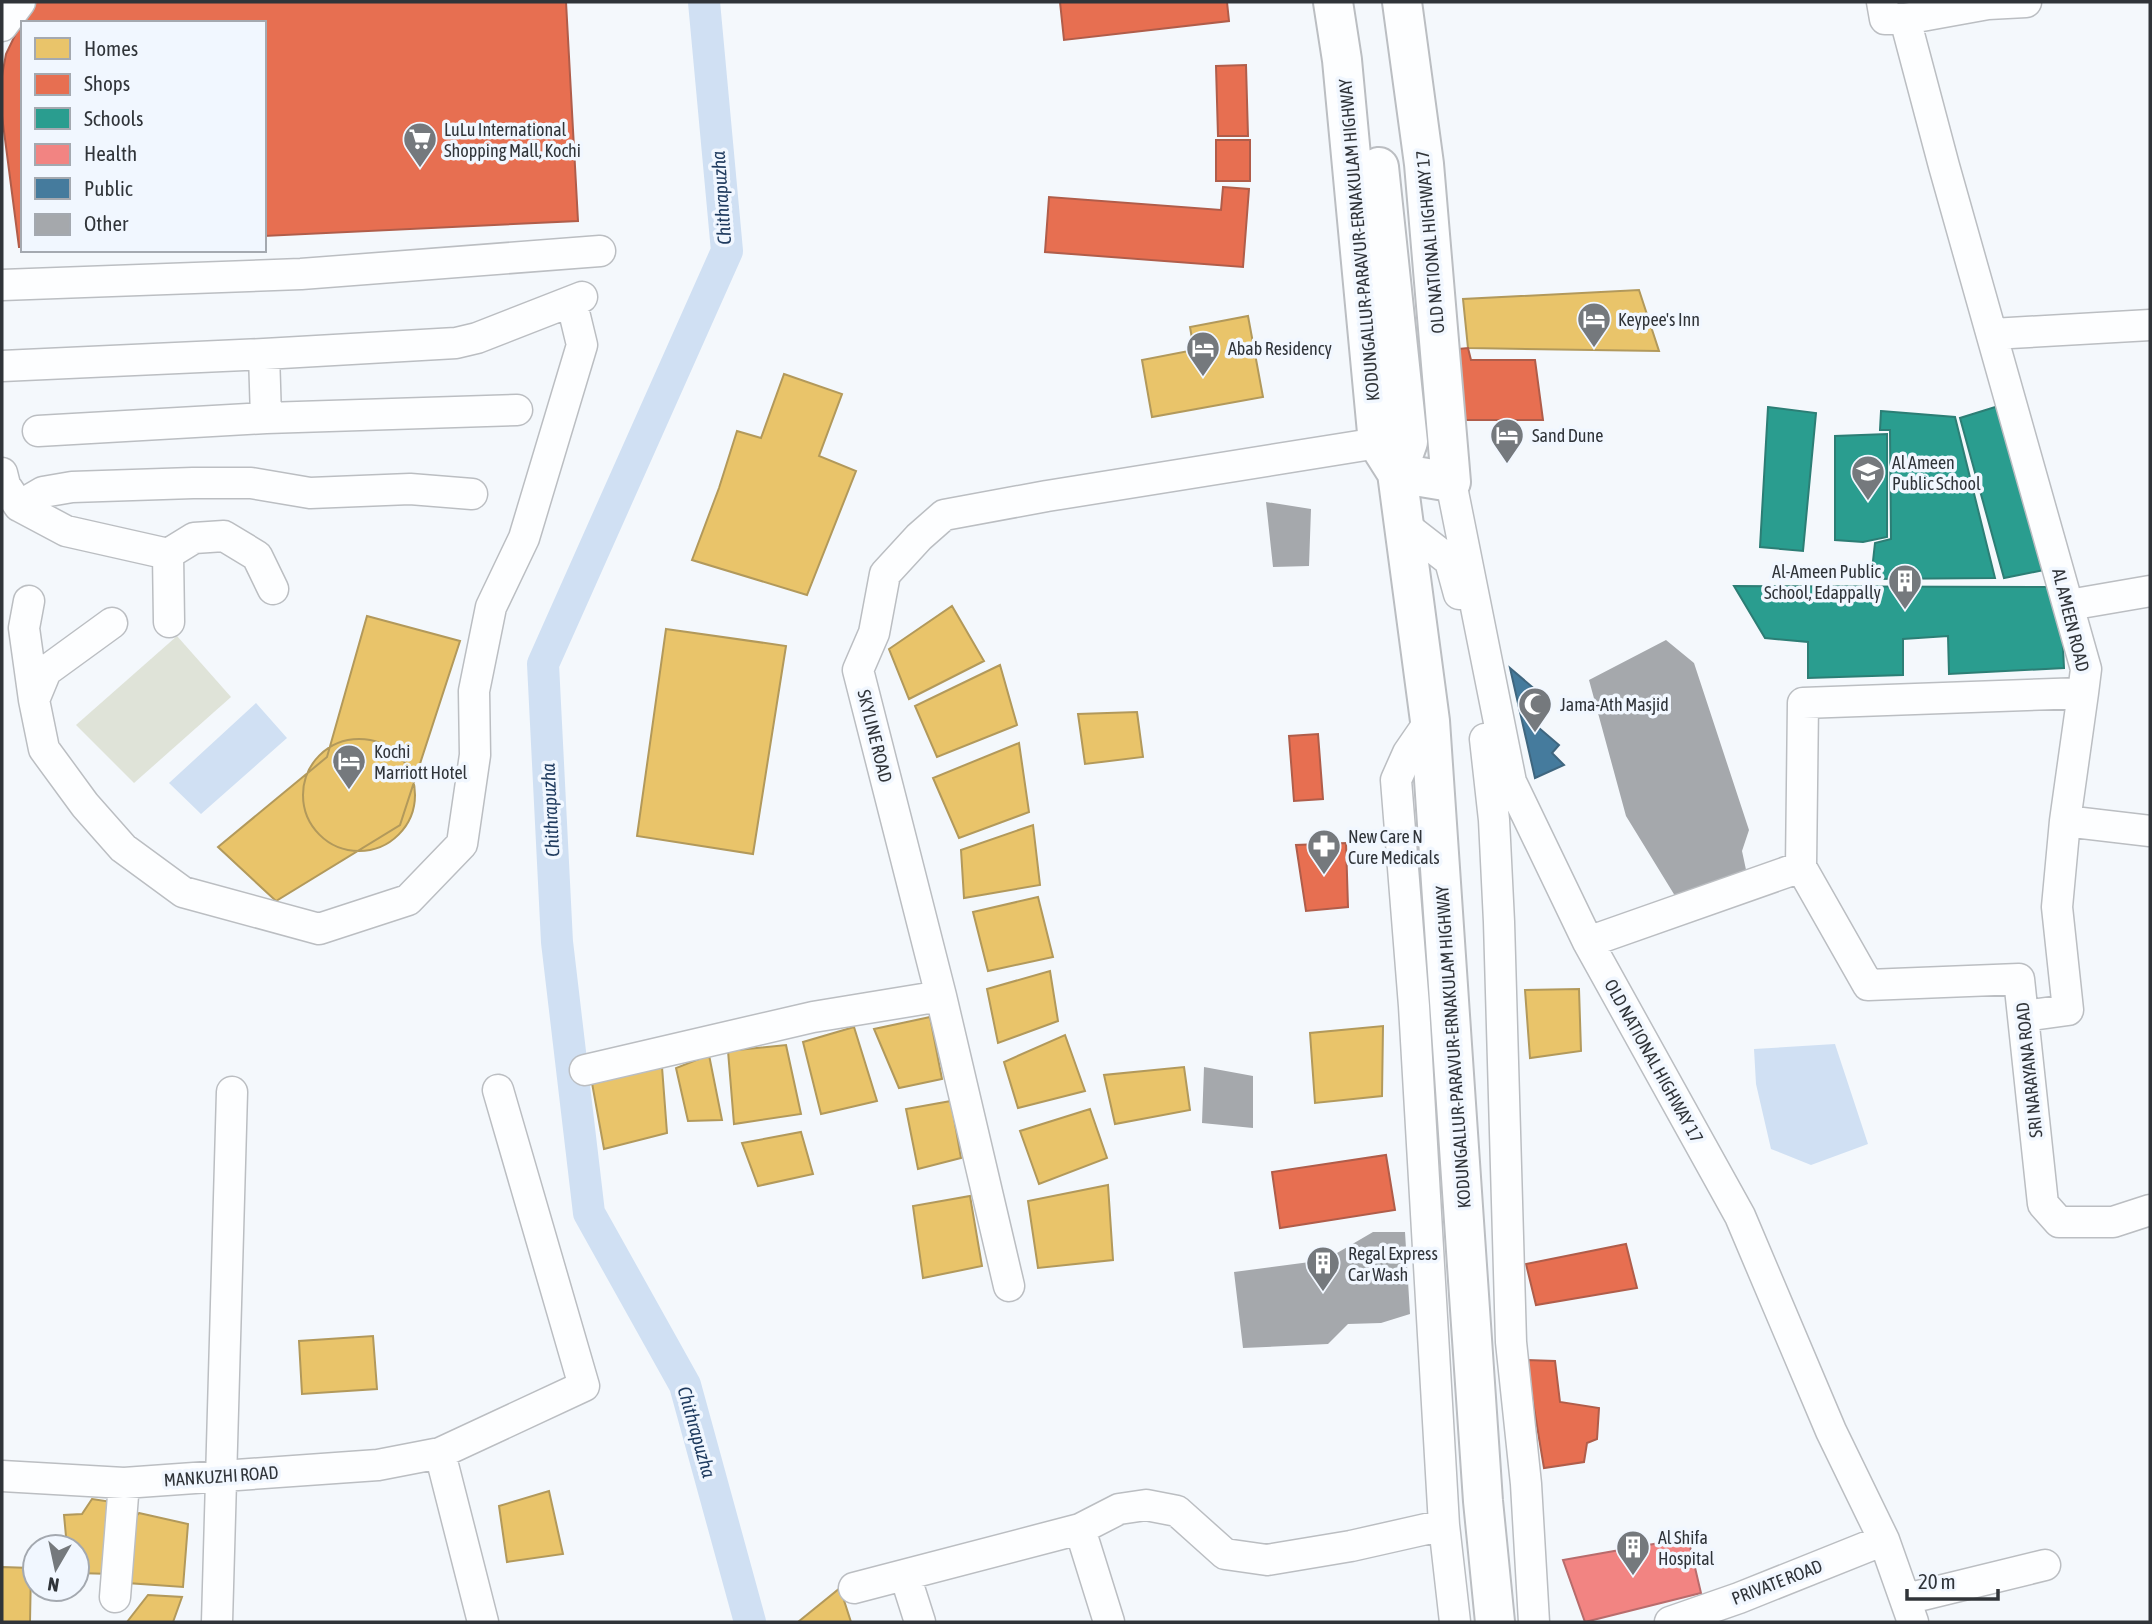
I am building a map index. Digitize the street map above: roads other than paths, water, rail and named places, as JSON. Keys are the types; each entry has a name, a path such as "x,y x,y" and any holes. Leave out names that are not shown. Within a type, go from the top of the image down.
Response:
{"main road":[{"name":"KODUNGALLUR-PARAVUR-ERNAKULAM HIGHWAY","path":"1334,2 1388,458 1405,526 1430,722 1483,1501 1495,1622"},
{"name":"KODUNGALLUR-PARAVUR-ERNAKULAM HIGHWAY","path":"1361,2 1408,442 1388,458"},
{"name":"OLD NATIONAL HIGHWAY 17","path":"1402,2 1424,164 1451,482"},
{"path":"1388,458 1451,482"}],"street":[{"path":"2,26 20,2"},
{"name":"AL AMEEN ROAD","path":"1801,867 1804,703 2083,693 2086,669 2069,605 1944,166 1894,10 2026,2"},
{"path":"2,285 301,274 600,251"},
{"path":"2,366 456,343 578,306 582,345 524,538 491,607 474,691 475,755 462,844 408,900 319,929 183,892 123,848 85,805 44,749 24,628 29,601"},
{"path":"1992,334 2150,325"},
{"path":"264,354 266,418"},
{"path":"38,431 266,418 517,411"},
{"name":"SKYLINE ROAD","path":"1009,1286 941,996 858,670 874,634 885,574 919,537 944,515 1047,496 1388,458"},
{"path":"2,473 5,485 19,506 66,531 168,554 194,538 224,536 257,556 273,589"},
{"name":"OLD NATIONAL HIGHWAY 17","path":"1451,482 1511,782 1588,942 1740,1216 1831,1431 1884,1541 1909,1611"},
{"path":"19,506 43,492 72,487 193,483 251,483 310,493 410,489 472,494"},
{"path":"1405,526 1450,561 1468,629 1479,693 1491,795 1499,922 1511,1342 1526,1484 1534,1622"},
{"path":"168,554 169,622"},
{"path":"2069,605 2150,591"},
{"path":"34,700 46,671 112,623"},
{"path":"2023,1016 2068,1010 2057,907 2065,821 2083,693"},
{"path":"1430,722 1408,753 1396,780 1415,1006 1444,1525 1455,1622"},
{"path":"2065,821 2150,831"},
{"path":"1588,942 1801,867"},
{"name":"SRI NARAYANA ROAD","path":"1801,867 1868,985 2019,979 2043,1204 2059,1222 2113,1222 2150,1210"},
{"path":"585,1070 813,1017 941,996"},
{"name":"MANKUZHI ROAD","path":"2,1476 124,1483 378,1465 440,1453 584,1386 498,1090"},
{"path":"217,1622 232,1092"},
{"path":"440,1453 483,1622"},
{"path":"115,1597 124,1483"},
{"path":"854,1588 1080,1529 1119,1509 1146,1505 1177,1511 1225,1554 1267,1560 1351,1546 1444,1525"},
{"path":"1080,1529 1109,1622"},
{"name":"PRIVATE ROAD","path":"1670,1622 1884,1541"},
{"path":"1909,1611 2045,1565"},
{"path":"905,1575 920,1622"}],"water":[{"path":"256,703 287,738 201,814 169,783"},
{"path":"1835,1044 1868,1144 1811,1165 1771,1149 1756,1084 1754,1049"}],"waterway":[{"name":"Chithrapuzha","path":"704,2 727,251 543,664 557,942 589,1213 685,1385 750,1622"}],"place":[{"name":"LuLu International Shopping Mall, Kochi","path":"420,169"},
{"name":"Keypee's Inn","path":"1594,349"},
{"name":"Abab Residency","path":"1203,378"},
{"name":"Sand Dune","path":"1507,465"},
{"name":"Al Ameen Public School","path":"1868,502"},
{"name":"Al-Ameen Public School, Edappally","path":"1905,611"},
{"name":"Jama-Ath Masjid","path":"1535,734"},
{"name":"Kochi Marriott Hotel","path":"349,791"},
{"name":"New Care N Cure Medicals","path":"1324,876"},
{"name":"Regal Express Car Wash","path":"1323,1293"},
{"name":"Al Shifa Hospital","path":"1633,1577"}]}
